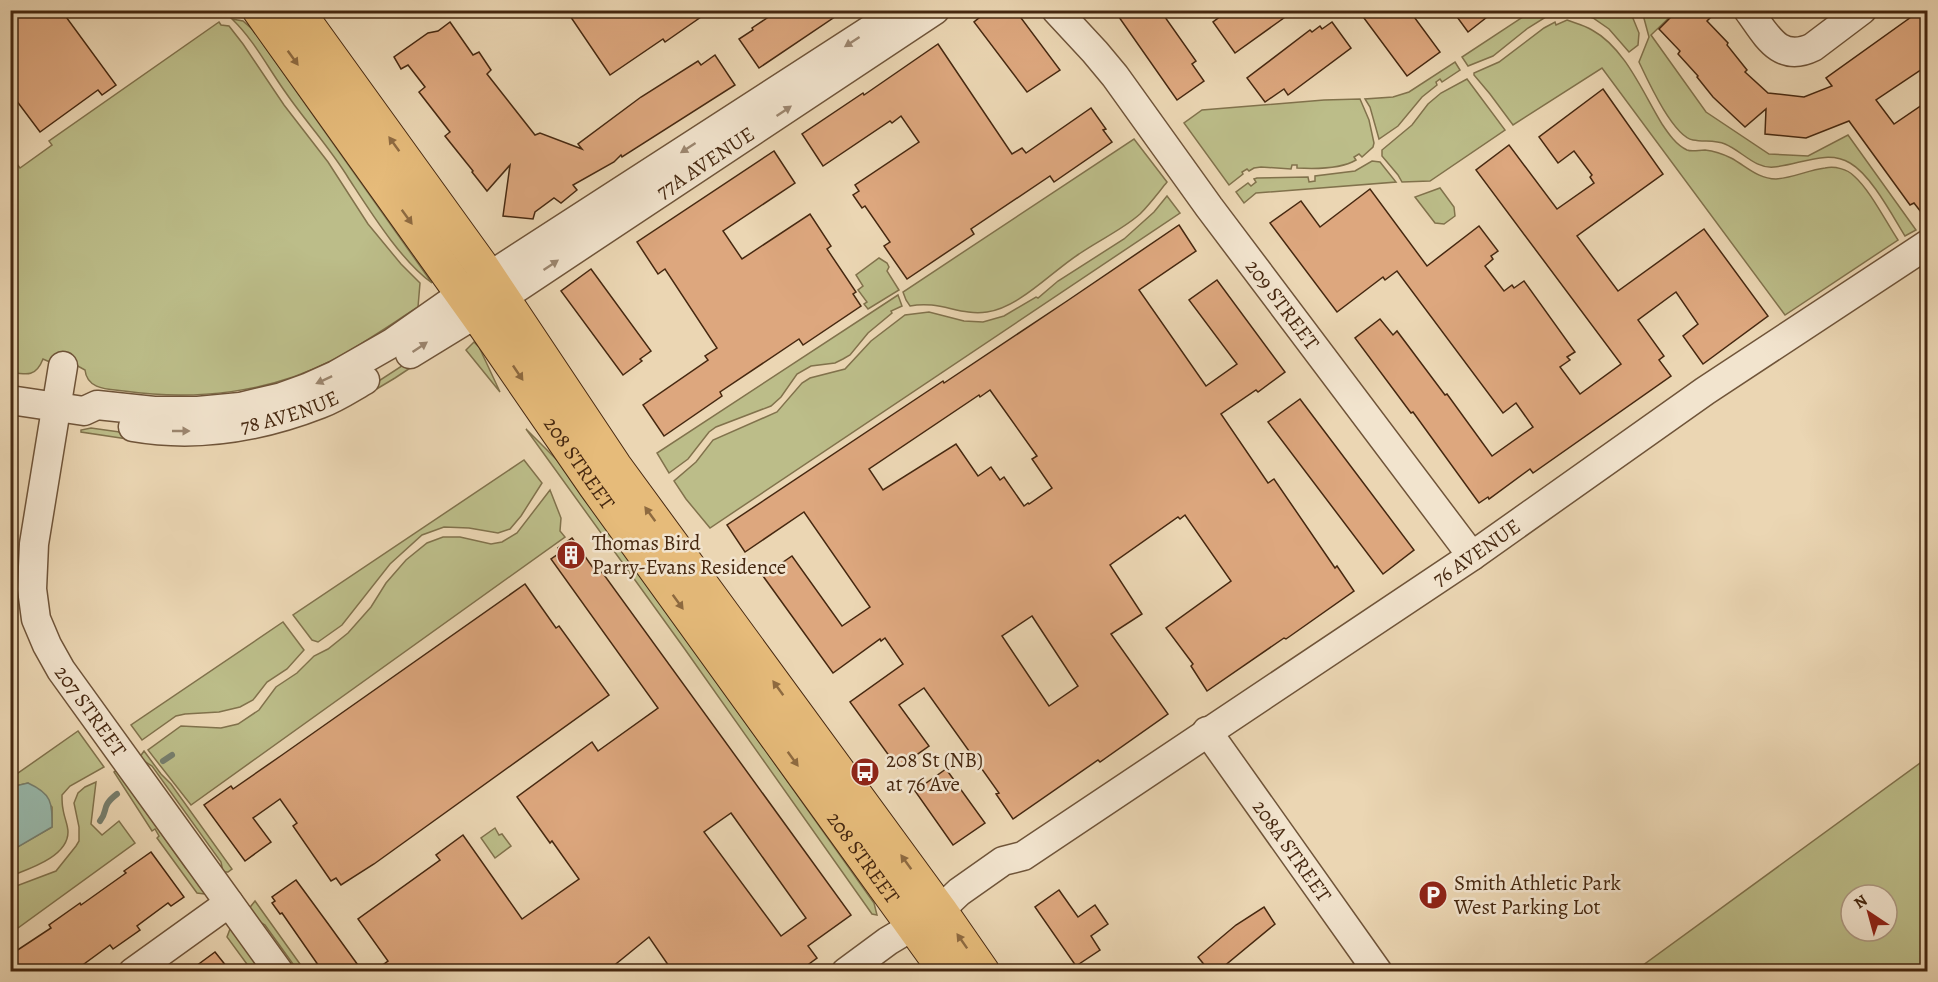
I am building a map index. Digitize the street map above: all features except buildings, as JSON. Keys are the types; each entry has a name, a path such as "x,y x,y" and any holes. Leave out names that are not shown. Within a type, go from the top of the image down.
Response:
{"main road":[{"name":"208 STREET","path":"259,10 615,466 927,918 983,972"},
{"name":"208 STREET","path":"297,10 482,295"},
{"name":"208 STREET","path":"927,918 945,972"}],"street":[{"name":"77A AVENUE","path":"482,295 901,10"},
{"name":"77A AVENUE","path":"482,295 934,10"},
{"name":"209 STREET","path":"1056,10 1115,76 1209,207 1472,556"},
{"name":"209 STREET","path":"1072,10 1095,52"},
{"path":"1748,10 1777,47 1787,51 1804,51 1813,47 1862,10"},
{"name":"76 AVENUE","path":"846,972 927,918 1003,861 1023,856 1472,556 1705,391 1928,244"},
{"name":"78 AVENUE","path":"10,400 84,411 97,405 154,411 198,411 240,407 282,397 307,388 363,361 423,322 482,295"},
{"name":"207 STREET","path":"63,366 34,544 32,588 36,619 46,645 61,670 279,972"},
{"name":"208A STREET","path":"1207,731 1378,972"},
{"path":"133,972 229,903"}],"green space":[{"path":"1557,10 1528,28 1493,56 1468,66 1462,57 1532,11"},
{"path":"1582,11 1630,11 1639,33 1638,45 1629,52 1609,29 1593,18 1581,14"},
{"path":"1642,11 1676,11 1651,35 1706,112 1769,154 1808,156 1848,135 1916,230 1905,236 1866,177 1850,163 1841,159 1822,158 1767,167 1725,144 1693,140 1685,136 1669,119 1639,62 1649,37"},
{"path":"232,19 243,21 252,29 432,283 420,274 387,235 334,157 279,84 254,45"},
{"path":"1567,20 1583,25 1604,38 1624,59 1664,127 1683,148 1689,151 1705,150 1722,154 1758,174 1776,179 1829,167 1844,170 1854,176 1866,189 1898,240 1785,315 1602,68 1513,125 1474,75 1499,62 1544,28 1555,22 1556,25"},
{"path":"219,22 221,25 229,26 243,44 284,105 328,162 368,224 420,283 418,307 355,348 309,371 257,387 231,392 178,395 106,389 94,385 87,377 85,370 76,365 52,363 43,359 34,372 22,374 11,372 10,168 17,164 20,168 52,145 49,141"},
{"path":"1455,62 1460,70 1442,82 1440,79 1436,82 1437,85 1422,97 1398,126 1379,139 1370,107 1365,99 1393,97 1409,92"},
{"path":"1467,79 1505,130 1430,181 1402,182 1382,156 1382,150 1412,125 1428,104 1441,93"},
{"path":"1360,99 1369,120 1374,143 1373,147 1362,157 1359,154 1354,157 1356,160 1350,163 1328,168 1297,168 1297,165 1292,165 1291,169 1261,167 1249,171 1247,169 1229,185 1184,123 1202,110"},
{"path":"1134,139 1167,182 1133,220 1068,261 1023,296 999,309 977,313 931,305 910,306 903,292"},
{"path":"1372,161 1380,162 1396,182 1256,193 1244,203 1236,192 1248,183 1251,186 1257,178 1308,177 1309,182 1315,181 1315,176 1355,171"},
{"path":"1440,188 1454,207 1455,216 1444,224 1435,223 1415,197"},
{"path":"1167,196 1180,213 710,528 674,481 696,462 713,440 777,412 802,383 810,378 845,369 871,341 905,315 929,312 964,321 983,322 1004,316 1036,297 1038,298 1058,281 1124,239 1154,212"},
{"path":"879,258 887,263 889,267 887,271 899,290 868,309 864,304 867,302 858,290 863,286 856,275"},
{"path":"898,295 902,306 891,311 892,313 868,333 850,355 835,363 811,366 797,374 781,397 771,406 716,427 709,432 688,459 669,473 657,453"},
{"path":"440,341 448,343 355,402 134,440 81,432 81,430 91,428 134,434 365,390"},
{"path":"474,342 479,347 500,392 466,350"},
{"path":"526,429 568,473 874,903 877,915 872,914"},
{"path":"524,460 542,483 510,529 498,533 444,527 422,535 390,564 342,625 318,642 312,640 293,615"},
{"path":"550,490 561,518 560,531 565,537 191,805 148,750 181,726 221,728 238,724 259,710 276,687 297,673 314,656 328,649 348,633 371,607 386,583 406,560 427,543 443,537 460,537 491,544 502,542 517,533"},
{"path":"283,622 304,650 287,669 267,682 253,700 240,707 219,712 176,716 142,740 131,725"},
{"path":"78,731 104,767 70,786 62,795 68,832 61,848 46,861 11,876 10,851 52,827 52,807 28,783 11,787 11,778"},
{"path":"144,751 171,784 232,869 228,872 223,872 221,862 152,766 139,758"},
{"path":"1927,758 1927,971 1635,971"},
{"path":"119,769 127,785 185,867 204,888 204,894 197,893 157,838 159,836 155,829 152,831 114,772"},
{"path":"96,782 91,824 102,835 119,821 135,843 11,933 11,888 56,871 79,841 79,827 74,803 78,793"},
{"path":"495,828 511,846 495,858 481,838"},
{"path":"255,901 305,971 298,971 265,925 247,911"},
{"path":"230,929 235,931 260,971 252,971 227,937"}],"shaded area":[{"path":"28,783 42,791 49,800 52,827 11,851 11,787"}],"waterway":[{"path":"163,761 172,755"},
{"path":"100,821 108,802 117,794"}],"place":[{"name":"Thomas Bird Parry-Evans Residence","path":"571,555"},
{"name":"208 St (NB) at 76 Ave","path":"865,772"},
{"name":"Smith Athletic Park West Parking Lot","path":"1433,895"}]}
